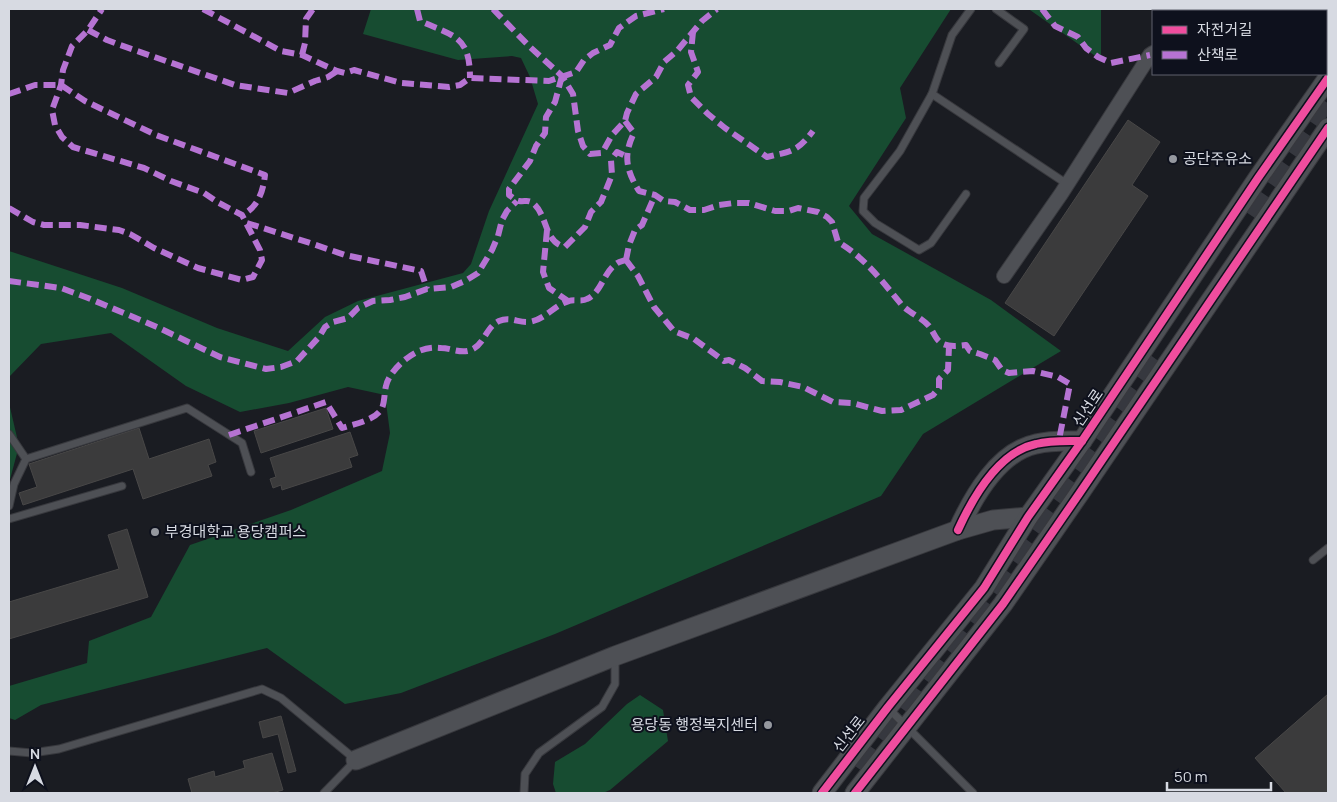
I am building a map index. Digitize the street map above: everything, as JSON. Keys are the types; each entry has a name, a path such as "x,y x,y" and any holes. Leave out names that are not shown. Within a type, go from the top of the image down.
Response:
{"main road":[{"name":"신선로","path":"822,793 888,707 984,588 1028,517 1082,441 1258,178 1328,78"},
{"path":"855,793 1003,604 1328,128"},
{"path":"958,530 968,508 984,483 1000,466 1021,449 1059,440 1082,441"},
{"path":"356,760 615,656 958,530 994,520 1028,517"}],"street":[{"path":"1004,276 1152,54"}],"lane":[{"path":"966,194 931,243 919,250 876,223 863,211 864,198 900,151 932,94 952,35 972,9"},
{"path":"996,9 1024,29 999,62"},
{"path":"932,94 1067,184"},
{"path":"9,506 14,484 26,459 187,408 242,443 251,472"},
{"path":"9,434 26,459"},
{"path":"9,519 122,486"},
{"path":"1313,560 1328,548"},
{"path":"524,793 525,774 539,754 602,707 615,684 615,656"},
{"path":"9,751 32,753 59,749 262,689 281,698 356,760 324,793"},
{"path":"888,707 973,793"}],"green space":[{"path":"371,9 951,9 900,88 906,118 849,206 872,234 991,300 1061,351 923,434 881,496 555,634 401,693 345,704 267,648 41,705 15,720 9,718 9,686 87,663 89,641 151,617 190,545 291,510 382,471 390,433 385,395 348,387 289,403 240,412 186,386 111,333 41,344 9,377 9,251 122,288 217,328 288,351 325,317 358,301 463,273 471,264 489,211 538,104 530,77 521,58 512,56 458,60 363,34"},
{"path":"1027,9 1101,9 1101,60 1030,10"},
{"path":"9,403 19,446 9,483"},
{"path":"640,695 663,710 668,741 610,790 603,793 556,793 553,784 555,762 585,744 627,704"}],"building":[{"path":"1128,120 1160,142 1132,185 1148,196 1054,336 1005,303"},
{"path":"326,408 333,429 261,453 254,431"},
{"path":"139,428 149,459 209,439 216,462 208,465 212,476 143,499 133,469 23,505 19,493 37,487 29,464"},
{"path":"350,432 358,455 349,458 352,467 282,490 281,485 273,488 270,479 276,477 270,458"},
{"path":"127,529 148,597 9,639 9,602 119,569 108,535"},
{"path":"1328,694 1328,793 1286,793 1255,758"},
{"path":"281,716 296,771 288,773 278,734 263,738 259,722"},
{"path":"272,753 283,790 272,793 192,793 188,779 214,771 215,777 245,768 243,761"}],"tunnel":[{"path":"1246,212 1328,93"},
{"path":"862,771 1160,360"}],"marked path":[{"path":"9,208 33,222 44,225 80,225 119,230 198,268 242,280 253,277 262,260 260,250 242,215 204,193 171,181 144,168 73,147 62,137 55,125 52,110 61,85 63,70 72,46 88,30 102,9"},
{"path":"203,9 281,51 302,55 337,71 345,73 354,70 401,83 449,87 460,85 470,78 549,81 576,72 584,60 593,53 610,45 619,28 636,16 664,9"},
{"path":"302,55 305,43 306,19 313,9"},
{"path":"417,9 420,21 450,34 463,45 467,53 470,78"},
{"path":"493,9 562,76 573,94 578,131 583,146 590,154 602,153 612,135 625,121 636,94 656,77 664,62 677,51 702,21 717,9"},
{"path":"1042,9 1055,26 1078,37 1086,48 1098,57 1111,63 1150,55"},
{"path":"88,30 120,45 235,85 288,93 328,77 337,71"},
{"path":"693,32 691,52 698,72 688,85 691,97 708,114 767,157 793,150 803,143 813,131"},
{"path":"562,76 555,102 546,117 545,133 536,146 530,161 509,189 509,195 518,201 532,202 542,215 553,240 565,247 585,227 591,212 601,202 612,175 611,160 617,152 626,156"},
{"path":"9,94 35,85 61,85 85,101 156,135 265,175 259,198 252,208 242,215"},
{"path":"625,121 634,133 627,155 631,176 639,191 655,195 664,201 675,202 690,210 704,210 734,203 749,203 775,211 789,211 798,208 818,212 832,222 838,242 864,262 904,307 929,326 940,342 951,346 966,345 970,351 995,360 1002,370 1009,373 1033,371 1058,377 1070,384 1059,440"},
{"path":"626,260 635,230 642,225 655,195"},
{"path":"9,281 61,288 157,327 220,357 266,369 281,367 297,361 319,337 325,327 333,322 348,318 358,308 373,301 405,297 427,289 451,287 478,273 492,250 502,220 507,211 517,201"},
{"path":"247,223 345,255 421,271 427,289"},
{"path":"547,230 543,272 549,288 568,301"},
{"path":"626,260 638,276 654,307 674,331 694,339 724,361 729,360 745,368 762,381 780,382 803,387 833,402 852,403 882,411 901,410 933,395 939,388 939,379 948,370 949,346"},
{"path":"229,435 326,402 342,428 368,420 382,409 387,382 391,375 400,364 414,354 431,348 471,350 479,344 494,324 499,321 507,319 525,322 535,321 571,300 587,299 596,292 608,272 618,263 626,260"}],"cycle path":[{"path":"822,793 888,707 984,588 1028,517 1082,441 1258,178 1328,78"},
{"path":"855,793 1003,604 1328,128"},
{"path":"958,530 979,490 1010,456 1036,444 1082,441"}],"place":[{"name":"공단주유소","path":"1173,159"},
{"name":"부경대학교 용당캠퍼스","path":"155,532"},
{"name":"용당동 행정복지센터","path":"768,725"}]}
